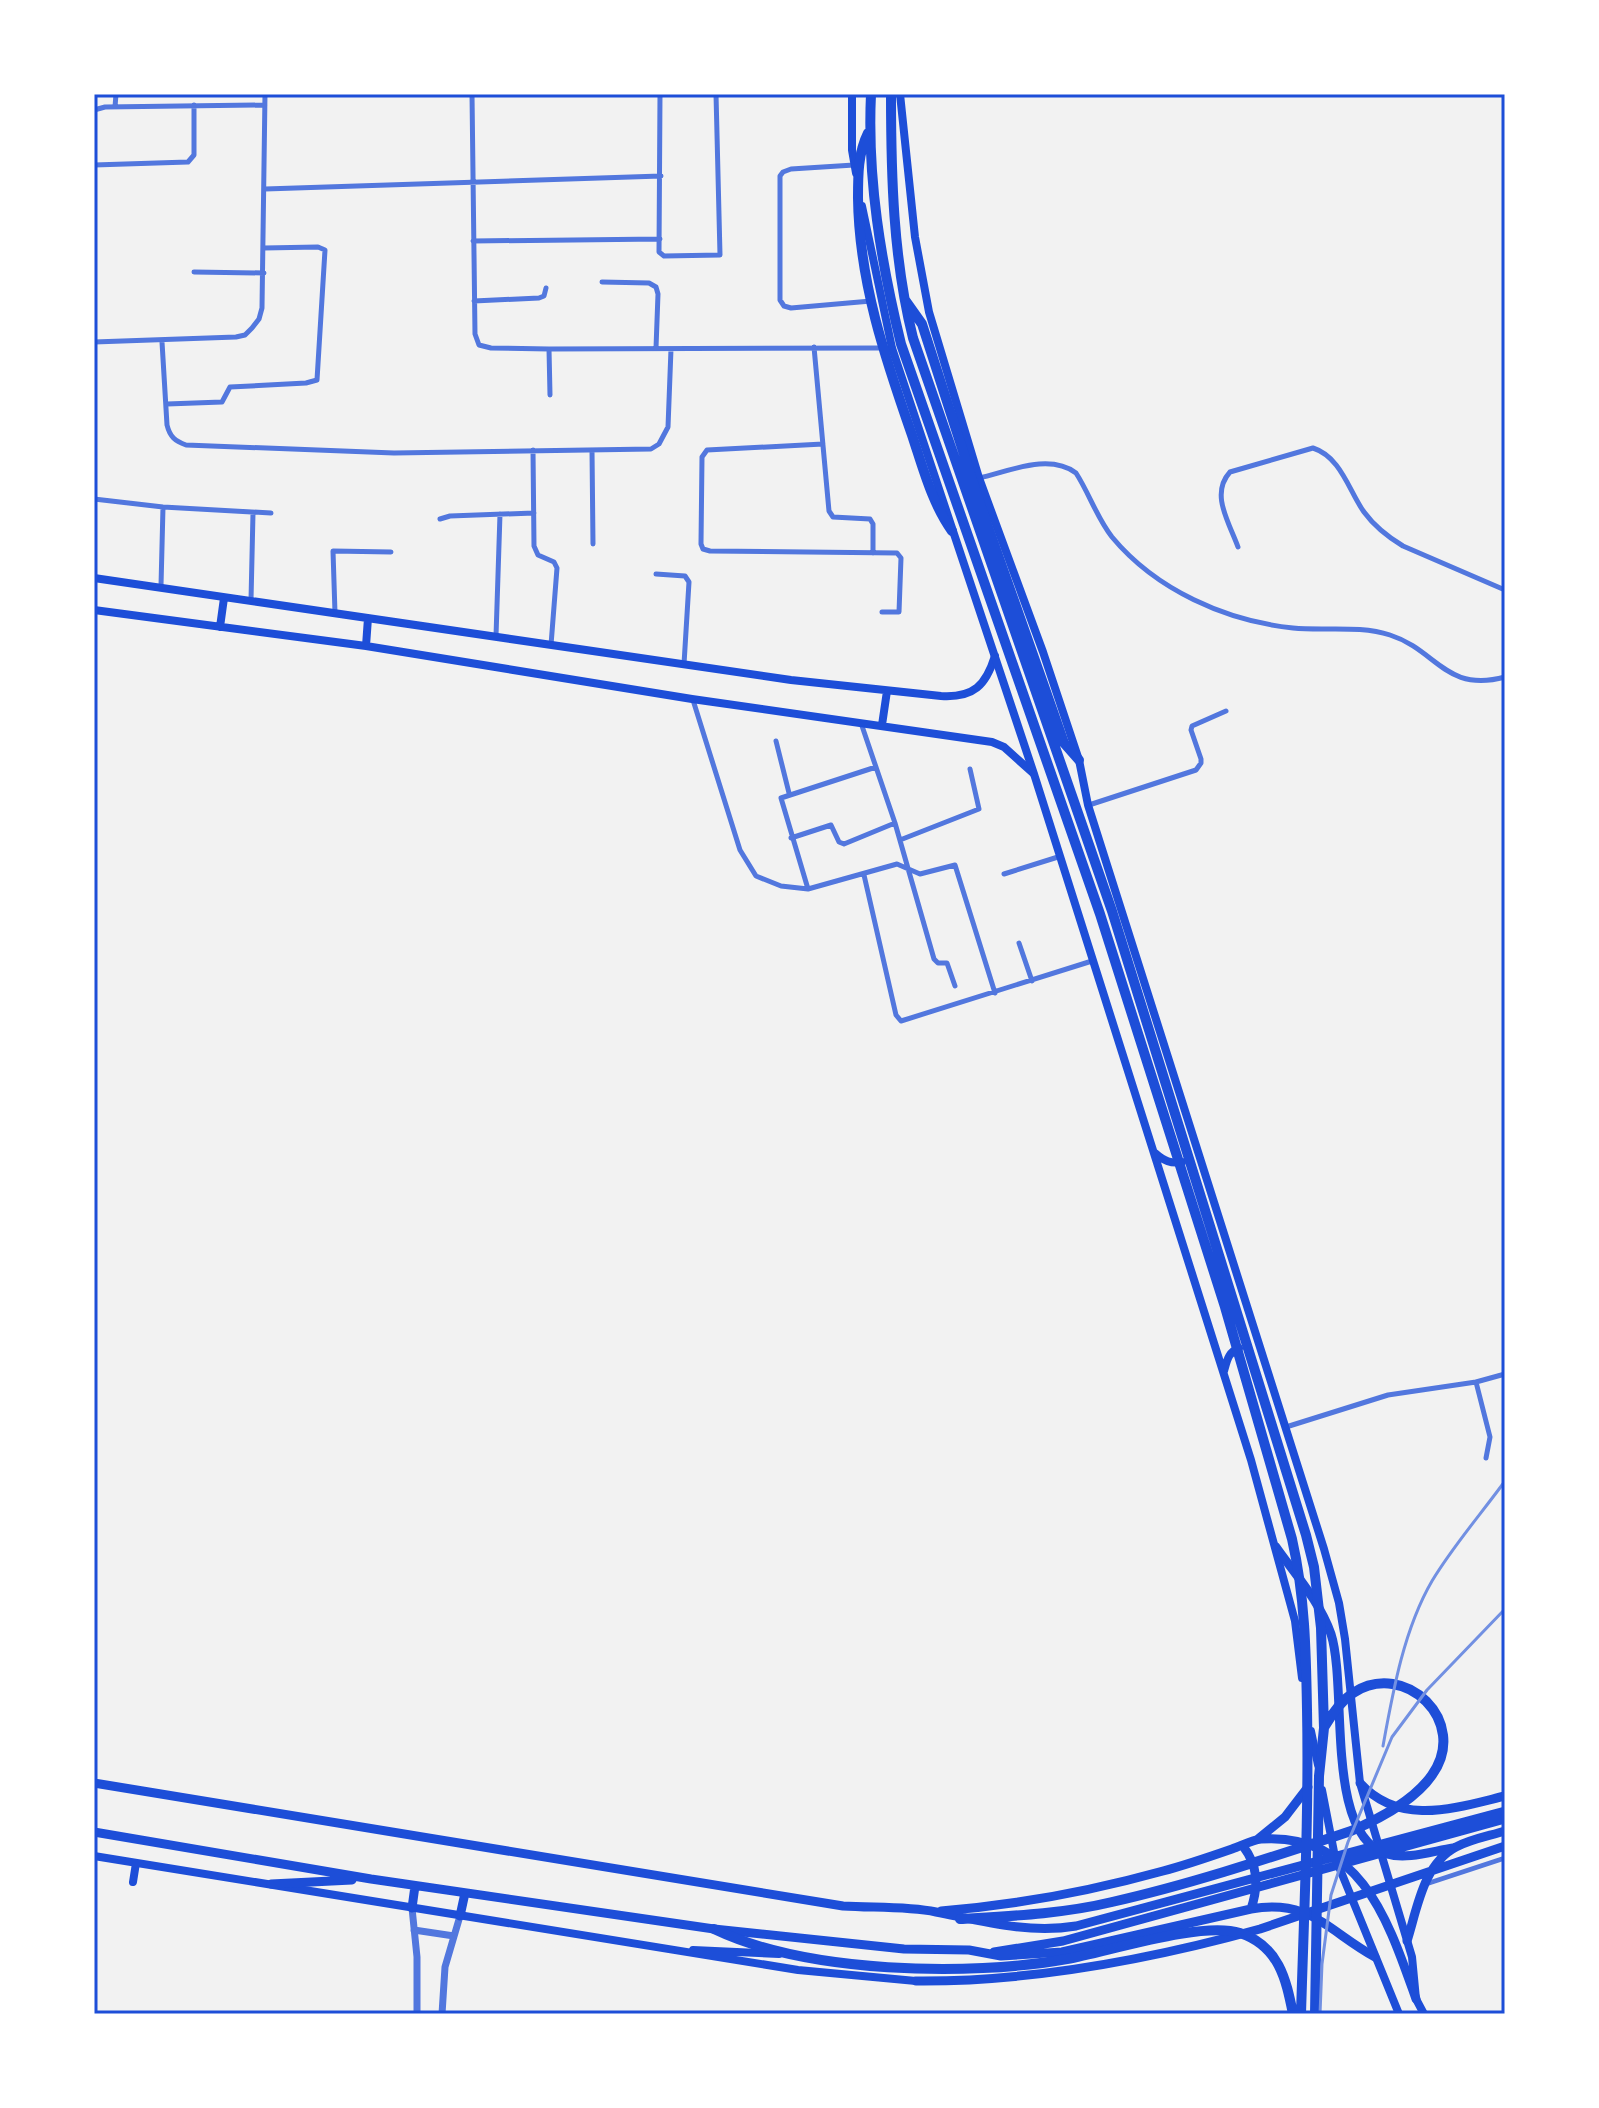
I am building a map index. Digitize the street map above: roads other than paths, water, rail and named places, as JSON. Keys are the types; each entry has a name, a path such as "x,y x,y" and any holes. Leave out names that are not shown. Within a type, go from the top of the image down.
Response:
{"highway":[{"path":"871,94 869,131 873,195 894,314 910,373 1100,914 1225,1307 1299,1570 1305,1627 1308,1774 1301,2014"},
{"path":"891,94 891,167 904,299 930,394 1112,911 1314,1567 1321,1628 1324,1728 1319,1776 1315,2014"},
{"path":"869,131 860,160 862,263 887,363 930,487 952,531"},
{"path":"904,299 922,324 980,504 1064,743 1079,760"},
{"path":"1276,1547 1309,1594 1331,1635 1337,1666 1349,1812 1360,1835 1379,1851 1396,1856 1453,1848 1505,1831"},
{"path":"960,1919 1037,1914 1111,1902 1289,1851 1372,1822 1426,1784 1437,1767 1443,1748 1442,1726 1431,1705 1411,1690 1392,1684 1370,1685 1349,1695 1324,1728"},
{"path":"94,1783 836,1905 933,1911 1011,1903 1091,1889 1171,1869 1243,1846 1258,1839 1285,1817 1319,1771"},
{"path":"1360,1783 1368,1792 1419,1812 1433,1812 1505,1796"},
{"path":"933,1911 960,1919 1029,1929 1076,1926 1505,1811"},
{"path":"1433,1812 1429,1821 1434,1839 1453,1848"},
{"path":"987,1955 1063,1941 1505,1819"},
{"path":"94,1832 415,1886 714,1929 904,1949 969,1950 987,1955 1062,1952 1251,1909 1282,1906 1303,1910 1375,1957"},
{"path":"1258,1839 1289,1840 1320,1849 1335,1857 1361,1879 1376,1900 1395,1941 1416,1999"},
{"path":"1243,1846 1250,1855 1257,1882 1251,1909"},
{"path":"916,1981 993,1980 1054,1973 1220,1939 1260,1929 1505,1846"},
{"path":"1407,1941 1425,1884 1441,1859 1453,1848"},
{"path":"271,1884 371,1879"},
{"path":"412,1908 415,1886"},
{"path":"460,1916 465,1893"},
{"path":"714,1929 743,1941 801,1956 938,1968 1018,1965 1066,1959 1204,1931 1224,1930 1251,1938 1273,1955 1287,1979 1293,2014"}],"main road":[{"path":"852,94 854,165 892,348 1034,774 1224,1375 1295,1621 1307,1715 1335,1857 1399,2014"},
{"path":"900,94 922,281 937,341 979,478 1079,760 1088,805 1339,1603 1350,1675 1360,1783 1407,1941 1416,1999 1424,2014"},
{"path":"94,578 684,665 948,697 968,693 983,684 995,656"},
{"path":"220,627 224,598"},
{"path":"94,610 366,646 692,699 992,742 1004,747 1034,774"},
{"path":"366,646 368,618"},
{"path":"882,725 887,691"},
{"path":"1155,1153 1162,1160 1172,1163 1191,1158 1197,1150"},
{"path":"1224,1375 1228,1357 1233,1350 1240,1348 1252,1351 1265,1365"},
{"path":"94,1856 680,1952 827,1974 916,1981"},
{"path":"133,1882 136,1863"},
{"path":"680,1952 705,1949 801,1956"}],"street":[{"path":"115,107 116,94"},
{"path":"94,342 216,340 245,335 259,319 264,273 265,94"},
{"path":"472,94 475,339 479,345 549,349 892,348"},
{"path":"660,94 659,252 663,256 720,255 716,94"},
{"path":"94,165 188,162 194,155 194,105"},
{"path":"94,110 265,105"},
{"path":"854,165 791,169 780,176 780,300 784,306 791,308 880,300"},
{"path":"265,189 661,176"},
{"path":"473,241 660,239"},
{"path":"167,404 222,402 230,387 317,380 325,250 318,247 264,248"},
{"path":"194,272 264,273"},
{"path":"602,282 649,283 656,287 656,348"},
{"path":"474,301 539,298 544,296 546,288"},
{"path":"162,342 169,432 178,442 186,445 394,453 651,449 659,444 668,427 671,349"},
{"path":"814,347 830,514 870,519 873,524 873,553"},
{"path":"549,349 550,395"},
{"path":"823,444 707,450 702,457 701,544 703,549 710,551 897,553 901,558 899,612 882,612"},
{"path":"1238,547 1220,500 1226,476 1230,472 1313,448 1334,463 1363,510 1387,537 1505,590"},
{"path":"533,450 536,551 554,562 557,568 551,646"},
{"path":"592,450 593,544"},
{"path":"979,478 1043,464 1067,466 1076,473 1113,537 1156,577 1207,606 1274,625 1382,632 1407,642 1437,666 1459,677 1483,681 1505,677"},
{"path":"94,499 163,507 271,513"},
{"path":"161,586 163,507"},
{"path":"251,601 253,513"},
{"path":"440,519 534,513"},
{"path":"496,637 500,514"},
{"path":"335,613 333,551 391,552"},
{"path":"656,574 685,576 689,582 684,665"},
{"path":"692,699 740,850 756,876 792,889 808,889 897,864 920,874 952,864 995,993"},
{"path":"1088,805 1196,770 1201,759 1192,726 1226,711"},
{"path":"861,722 895,823 934,959 938,963 947,963 955,986"},
{"path":"776,741 789,793"},
{"path":"808,889 781,798 876,767"},
{"path":"900,840 979,809 970,769"},
{"path":"791,838 831,825 839,842 844,844 895,823"},
{"path":"1004,874 1058,857"},
{"path":"864,875 898,1018 905,1021 1092,961"},
{"path":"1019,943 1032,981"},
{"path":"1286,1427 1388,1395 1476,1382 1505,1374"},
{"path":"1476,1382 1490,1437 1486,1458"},
{"path":"1425,1884 1505,1858"},
{"path":"412,1908 417,2014"},
{"path":"442,2014 445,1967 460,1916"},
{"path":"414,1930 454,1936"}],"railway":[{"path":"1383,1746 1401,1661 1422,1600 1449,1555 1505,1481"},
{"path":"1320,2014 1322,1964 1331,1895 1348,1842 1392,1737 1427,1690 1505,1609"}]}
